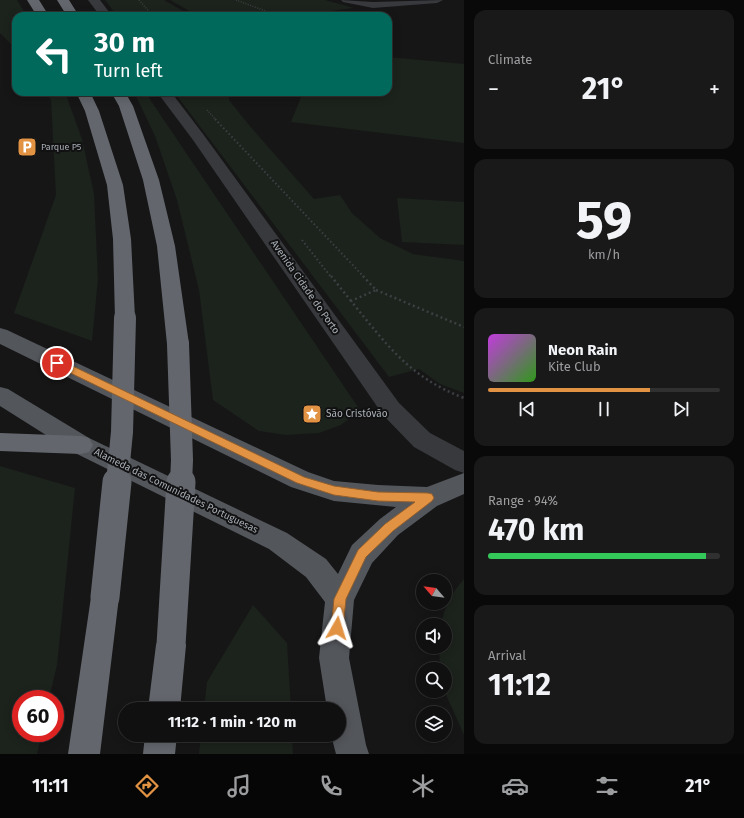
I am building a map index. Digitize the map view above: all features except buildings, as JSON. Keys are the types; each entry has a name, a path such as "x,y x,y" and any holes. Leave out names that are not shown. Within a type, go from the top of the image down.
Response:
{"highway":[{"path":"33,0 40,12"},
{"path":"63,0 70,12"},
{"path":"84,754 105,597 122,432 126,318 122,240 115,185 92,111 85,96"},
{"path":"120,96 126,106 154,195 166,246 178,344 182,460 171,645 165,702"},
{"path":"0,442 81,444"},
{"path":"159,754 160,742"}],"main road":[{"path":"0,335 300,480 334,491 378,496 428,498"},
{"name":"Alameda das Comunidades Portuguesas","path":"0,395 81,444 278,540 316,568 340,599"},
{"path":"353,754 350,749 334,658 340,599 362,554 389,527 428,498 464,483"}],"street":[{"path":"94,0 103,12"},
{"path":"347,0 373,5 437,0"},
{"name":"Avenida Cidade do Porto","path":"167,96 203,144 391,409 422,440 464,463"}],"path":[{"path":"139,0 150,12"},
{"path":"236,0 268,12"},
{"path":"202,105 376,290 464,328"},
{"path":"376,290 351,301 407,367 420,378 464,398"}],"shaded area":[{"path":"0,0 17,0 24,12 12,12 12,45 0,33"},
{"path":"105,0 164,0 185,12 114,12"},
{"path":"170,0 325,0 354,8 325,12 191,12"},
{"path":"392,57 464,64 464,143 291,122 301,96 392,96"},
{"path":"48,96 66,96 82,139 94,194 98,279 92,341 14,313 56,195 51,100"},
{"path":"136,96 148,96 360,410 341,425 319,433 286,435 259,431 213,400 199,290 177,200 155,136"},
{"path":"177,96 229,96 229,100 249,125 314,199 340,195 352,213 380,238 413,254 464,261 464,393 440,384 419,369 389,377"},
{"path":"397,198 464,202 464,245 402,242"},
{"path":"0,466 75,488 57,665 51,690 12,690 12,742 40,742 37,754 0,754"},
{"path":"464,579 464,735 447,698 452,698 452,662 440,662 439,654 452,654 452,618 443,618 445,610 452,610 452,595"},
{"path":"253,605 287,643 291,702 205,702 207,682"},
{"path":"200,742 292,742 293,754 199,754"}],"place":[{"name":"Parque P5","path":"27,147"},
{"name":"São Cristóvão","path":"312,414"}],"route":[{"path":"57,363 300,480 334,491 378,496 428,498 389,527 362,554 340,599 337,628"}]}
